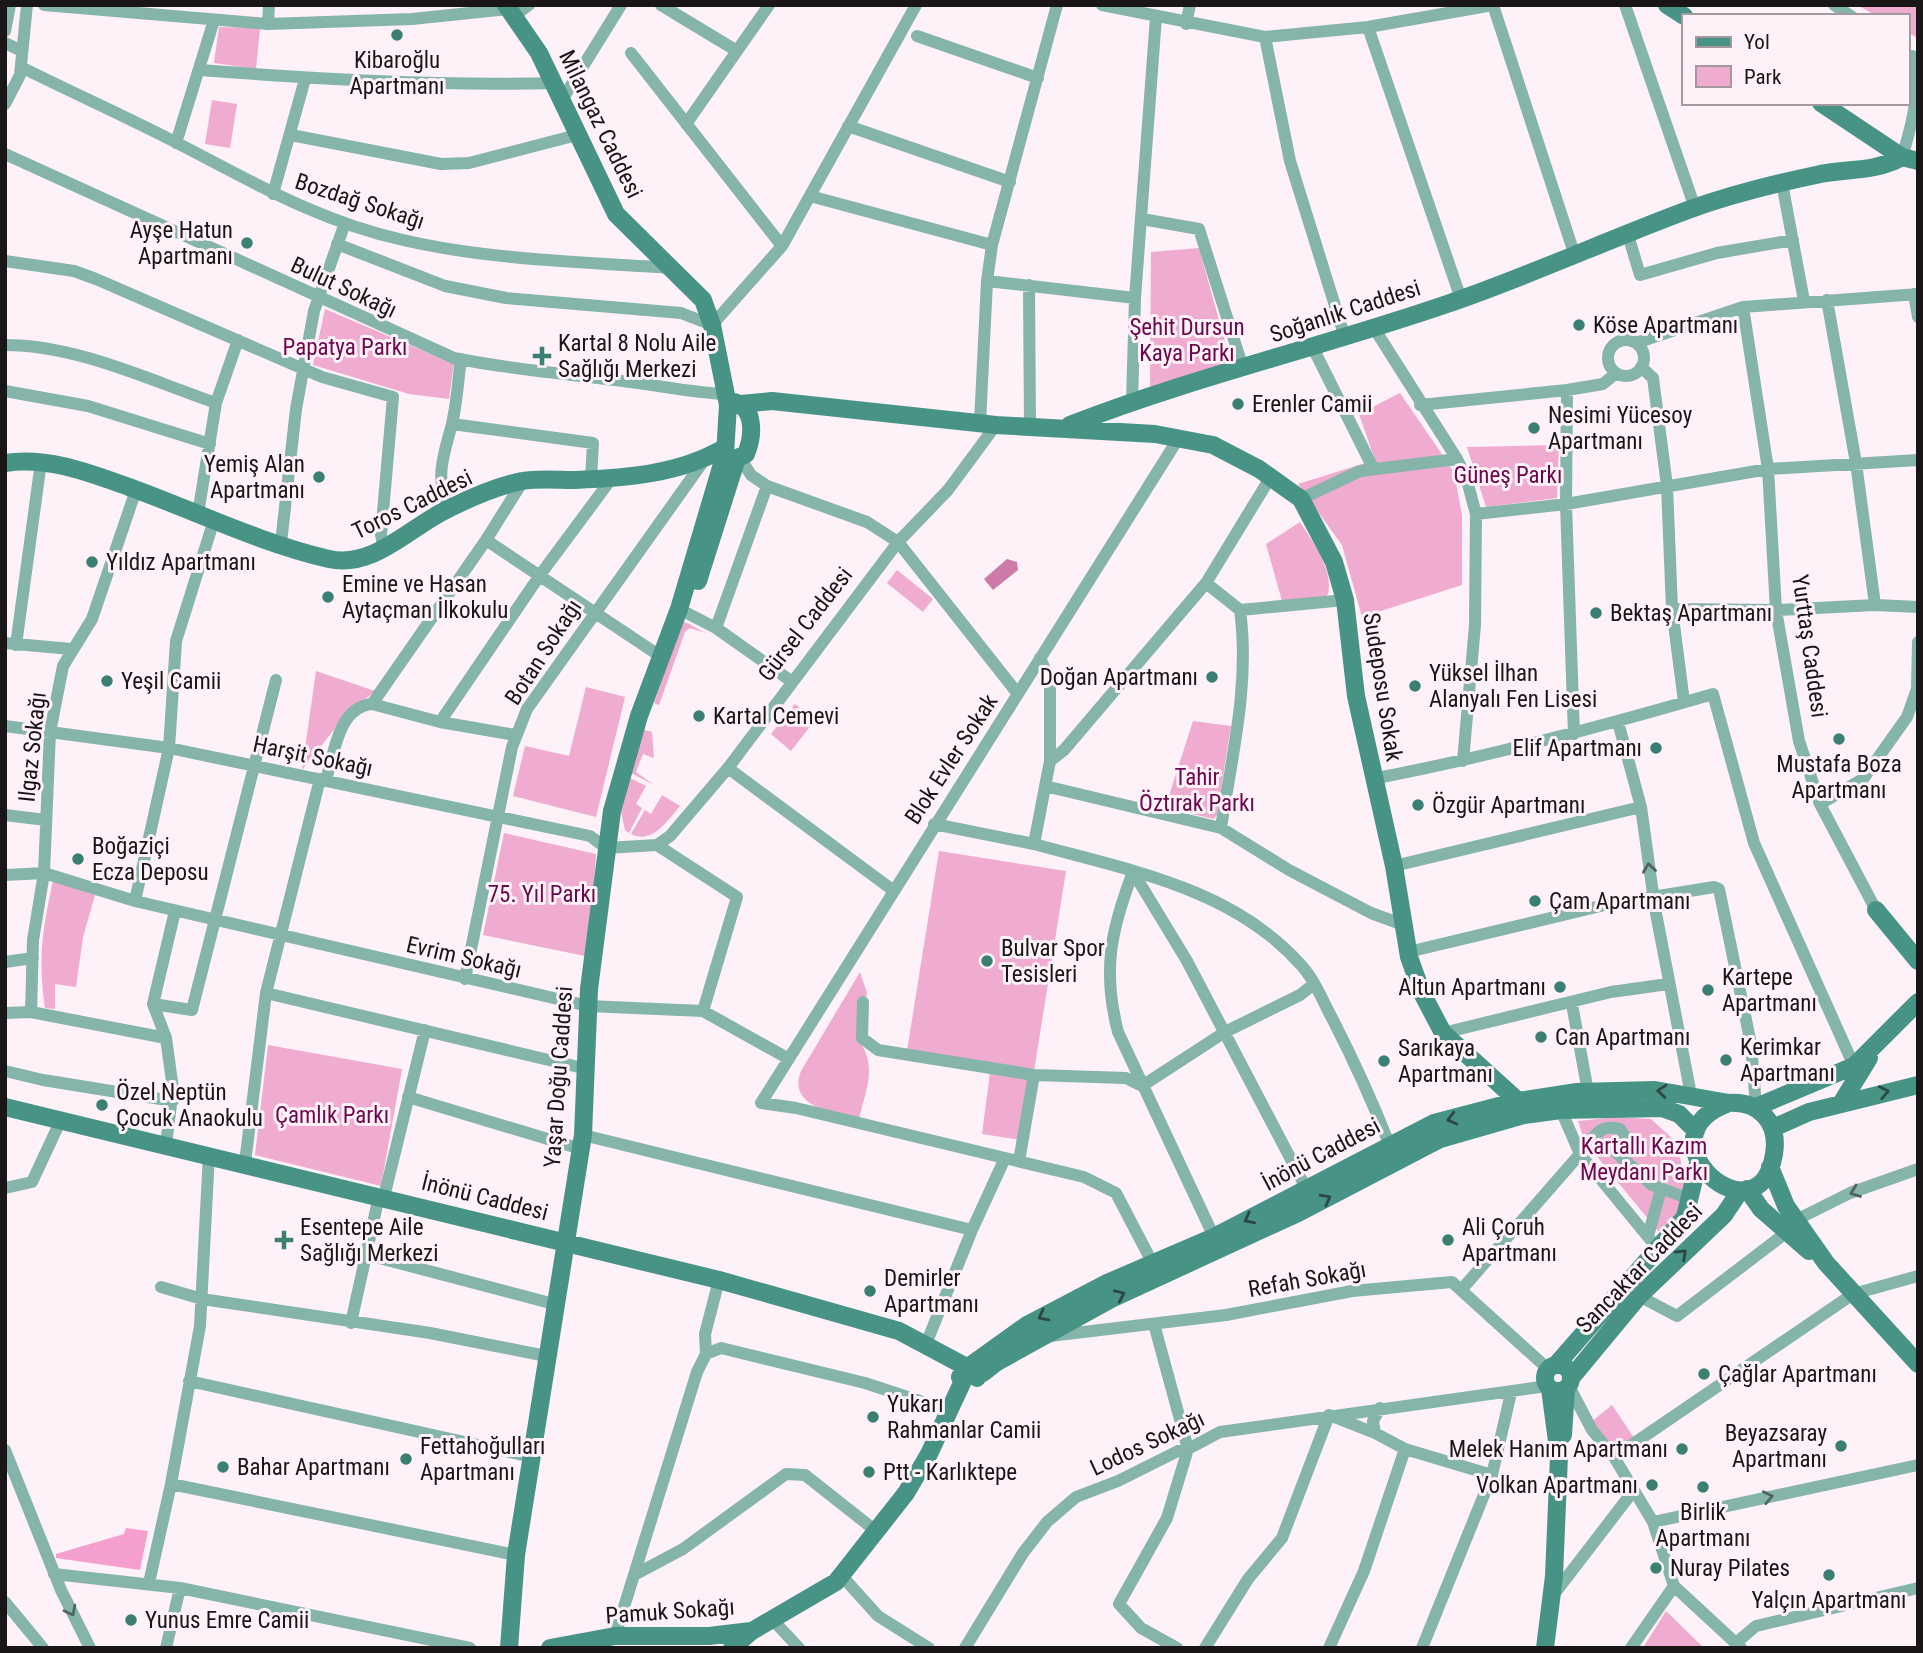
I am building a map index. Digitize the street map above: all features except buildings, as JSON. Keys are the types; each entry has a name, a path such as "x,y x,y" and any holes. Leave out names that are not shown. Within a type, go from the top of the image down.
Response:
{"street":[{"path":"5,31 10,5"},
{"path":"5,104 20,75 27,5"},
{"path":"44,5 154,11 214,20 268,24 412,19 509,10 529,5"},
{"path":"268,24 269,5"},
{"path":"562,100 621,5"},
{"path":"661,5 737,51"},
{"path":"686,124 769,5"},
{"path":"337,244 445,286 506,298 681,313 712,325 782,246 916,5"},
{"path":"988,424 987,281 992,245 1057,5"},
{"path":"1102,5 1186,24 1265,37 1368,27 1493,5 1575,256"},
{"path":"1186,24 1190,5"},
{"path":"1625,5 1695,208"},
{"path":"1667,5 1682,15"},
{"name":"Milangaz Caddesi","path":"509,10 539,53 616,214 674,268 703,300 736,404"},
{"path":"1132,401 1135,298 1156,17"},
{"path":"176,143 201,70 214,20"},
{"path":"1368,27 1461,299"},
{"path":"917,36 1038,78"},
{"path":"1265,37 1290,161 1345,338"},
{"path":"5,43 22,51"},
{"path":"631,53 782,246"},
{"path":"1824,105 1910,159 1917,77 1912,54"},
{"name":"Bozdağ Sokağı","path":"21,67 273,194 345,223 401,240 474,254 674,268"},
{"path":"201,70 305,79 463,85 554,83"},
{"path":"273,194 305,79"},
{"path":"848,126 1010,181"},
{"path":"291,135 441,164 469,163 577,135"},
{"name":"Bulut Sokağı","path":"5,154 401,336 461,359 693,393 736,404"},
{"name":"Soğanlık Caddesi","path":"736,404 772,401 988,424 1063,428 1132,401 1313,348 1461,299 1695,208 1782,183 1818,175 1883,167 1910,159"},
{"path":"1782,183 1804,302"},
{"path":"810,196 992,245"},
{"path":"1142,219 1199,229 1243,368"},
{"path":"281,543 303,369 318,298 345,223"},
{"path":"1628,235 1640,275 1717,253 1793,240"},
{"path":"5,261 74,271 303,369 393,397 381,535 384,549"},
{"path":"987,281 1135,298"},
{"path":"1028,285 1030,426"},
{"path":"1616,373 1609,365 1610,347 1619,340 1636,343 1742,307 1916,294 1918,317"},
{"path":"1827,300 1856,463 1875,605"},
{"name":"Yurttaş Caddesi","path":"1742,307 1768,468 1776,610 1799,741 1820,804 1876,910 1918,961"},
{"path":"1374,328 1420,405 1457,459 1466,477 1476,514 1475,625 1462,761"},
{"path":"135,901 169,748 176,641 206,517 210,444 216,403 238,340"},
{"path":"1420,405 1602,384 1616,373 1633,374 1641,367 1644,356 1636,343"},
{"path":"5,345 59,351 97,361 216,403"},
{"path":"1313,348 1373,468"},
{"path":"449,508 441,494 440,478 452,424 461,359"},
{"path":"1641,367 1653,378 1667,486 1672,610 1684,702"},
{"path":"1567,390 1566,504 1574,734"},
{"path":"5,391 88,405 210,444"},
{"path":"736,404 732,455 751,475 768,486 867,522 898,542 1018,694"},
{"path":"732,455 749,447 736,404"},
{"path":"452,424 593,443 590,479"},
{"name":"Gürsel Caddesi","path":"657,845 670,836 728,768 790,681 898,542 948,490 988,424"},
{"name":"Sudeposu Sokak","path":"1063,428 1155,434 1213,445 1301,499 1334,562 1345,600 1356,696 1372,779 1394,866 1401,924 1422,993 1443,1033 1521,1108"},
{"name":"Blok Evler Sokak","path":"1005,1158 796,1108 761,1103 1178,439"},
{"name":"Toros Caddesi","path":"5,463 41,462 84,471 331,560 349,560 384,549 449,508 523,481 612,478 732,455"},
{"name":"Yaşar Doğu Caddesi","path":"516,1555 564,1241 582,1142 588,1006 606,875 606,848 615,799 660,656 732,455"},
{"name":"Botan Sokağı","path":"465,979 515,735 527,709 594,611 705,459"},
{"path":"1301,499 1360,471 1457,459"},
{"path":"1476,514 1566,504 1768,468 1918,460"},
{"path":"41,462 11,644 71,649"},
{"path":"440,722 540,575 612,478"},
{"path":"1049,761 1064,750 1206,583 1270,478"},
{"path":"372,704 486,540 523,481"},
{"path":"716,628 768,486"},
{"name":"Ilgaz Sokağı","path":"31,1012 33,958 44,873 50,732 63,666 71,649 92,619 136,490"},
{"path":"486,540 660,656"},
{"path":"1206,583 1240,610 1345,600"},
{"path":"1672,610 1776,610 1875,605 1918,607"},
{"path":"678,609 716,628 790,681"},
{"path":"1221,828 1240,715 1245,649 1240,610"},
{"path":"1820,804 1863,779 1907,717 1917,690 1918,642"},
{"path":"1034,844 1049,761 1050,681 1040,659"},
{"path":"153,1003 192,1010 276,680"},
{"path":"1372,779 1574,734 1713,694 1754,843 1854,1066"},
{"path":"245,1163 267,993 280,935 323,780 347,718 362,705 372,704 440,722 515,735"},
{"path":"1618,722 1641,807 1653,898 1668,984 1682,1035 1691,1094"},
{"name":"Harşit Sokağı","path":"5,726 169,748 590,836 606,848"},
{"path":"728,768 894,891"},
{"path":"1045,786 1221,828 1289,870 1371,913 1401,924"},
{"path":"1394,866 1641,807"},
{"path":"5,815 46,820"},
{"path":"934,824 1034,844 1179,884 1223,905 1270,936 1302,966 1314,984 1354,1063 1390,1146"},
{"path":"606,848 657,845 737,897 703,1011 789,1059"},
{"path":"1133,872 1225,1032 1307,1190"},
{"path":"1133,872 1115,920 1108,965 1110,1000 1118,1032 1214,1237"},
{"path":"5,875 44,873"},
{"name":"Evrim Sokağı","path":"44,873 175,911 588,1006 703,1011"},
{"path":"1408,952 1456,943 1608,904 1714,887 1719,889 1751,1044 1756,1107 1773,1128 1775,1139 1770,1167 1758,1184 1744,1190 1723,1188 1698,1163 1694,1151 1696,1131 1710,1113 1728,1103"},
{"path":"166,1144 173,1101 166,1038 153,1003 175,911"},
{"path":"5,962 33,958"},
{"path":"1142,1086 1225,1032 1300,995 1314,984"},
{"path":"1443,1033 1572,1004 1611,992 1668,984"},
{"path":"267,993 587,1069"},
{"path":"863,1002 862,1038 878,1050 1034,1075 1126,1078 1142,1086"},
{"path":"1756,1107 1854,1066 1877,1046 1918,1002"},
{"path":"1572,1004 1588,1091"},
{"path":"5,1013 31,1012 166,1038"},
{"path":"351,1324 381,1196 425,1030"},
{"path":"1842,1102 1877,1046"},
{"path":"5,1071 43,1080 173,1101"},
{"path":"1019,1161 1034,1075"},
{"path":"1773,1128 1797,1116 1842,1102 1918,1086"},
{"name":"İnönü Caddesi","path":"967,1378 1027,1325 1107,1283 1214,1237 1434,1123 1521,1108 1588,1091 1655,1090 1756,1107"},
{"path":"408,1097 582,1142 972,1230"},
{"name":"İnönü Caddesi","path":"5,1107 60,1122 209,1154 719,1280 900,1331 947,1354 967,1378"},
{"name":"İnönü Caddesi","path":"967,1378 1111,1299 1298,1213 1440,1139 1521,1108 1662,1108 1679,1114 1696,1131"},
{"path":"1561,1110 1580,1154 1653,1243"},
{"path":"5,1188 32,1182 60,1122"},
{"path":"149,1583 171,1484 200,1326 209,1154"},
{"path":"1580,1154 1462,1289 1558,1380 1614,1457 1653,1522 1674,1586 1738,1646 1756,1626 1918,1588"},
{"path":"1622,1156 1652,1185 1688,1198"},
{"path":"926,1343 1005,1158 1084,1177 1116,1193 1153,1264"},
{"name":"Sancaktar Caddesi","path":"1558,1380 1653,1243 1685,1217 1698,1163"},
{"path":"1770,1167 1791,1226"},
{"path":"1639,1296 1677,1316 1791,1226 1850,1193 1918,1169"},
{"path":"1653,1243 1661,1189"},
{"path":"1744,1190 1761,1209 1791,1226 1918,1364"},
{"name":"Sancaktar Caddesi","path":"1558,1380 1639,1296 1724,1215 1744,1190"},
{"path":"368,1255 554,1304"},
{"path":"1614,1457 1853,1294 1918,1276"},
{"path":"615,1636 697,1372 706,1354 705,1334 719,1280"},
{"name":"Refah Sokağı","path":"1042,1336 1154,1324 1410,1284 1452,1282 1462,1289"},
{"path":"161,1287 202,1299 351,1324 430,1333 546,1356"},
{"path":"1154,1324 1188,1449 1167,1518 1119,1604 1141,1628 1177,1648"},
{"path":"706,1354 721,1348 865,1383 950,1411"},
{"path":"733,1648 752,1630 811,1598 841,1575 923,1464 967,1378"},
{"path":"1545,1648 1551,1599 1559,1456 1565,1424 1558,1380"},
{"name":"Lodos Sokağı","path":"965,1648 1023,1553 1047,1522 1076,1497 1118,1481 1220,1432 1380,1408 1511,1393 1558,1380"},
{"path":"189,1381 531,1457"},
{"path":"1422,1648 1492,1475 1511,1393"},
{"path":"1375,1433 1373,1421 1380,1408"},
{"path":"1205,1648 1248,1579 1282,1538 1328,1415 1375,1433 1405,1450 1492,1475"},
{"path":"5,1450 54,1574 90,1648"},
{"path":"1329,1648 1364,1571 1405,1450"},
{"path":"1653,1522 1918,1465"},
{"path":"636,1574 683,1549 786,1474 805,1475 876,1531"},
{"path":"171,1484 516,1555 509,1648"},
{"path":"1551,1599 1634,1490"},
{"path":"54,1574 180,1588 470,1648"},
{"path":"841,1575 905,1642 929,1648"},
{"path":"1631,1648 1674,1586"},
{"path":"166,1648 180,1588"},
{"path":"5,1602 43,1648"},
{"path":"772,1619 799,1648"},
{"name":"Pamuk Sokağı","path":"550,1648 615,1636 709,1636 752,1630"}],"green space":[{"path":"1857,5 1918,5 1918,38 1909,33 1909,14 1873,14"},
{"path":"219,27 260,28 256,69 214,63"},
{"path":"212,100 237,104 230,148 205,144"},
{"name":"Şehit Dursun Kaya Parkı","path":"1199,248 1233,370 1150,389 1151,252"},
{"name":"Papatya Parkı","path":"325,309 454,364 449,399 409,394 313,365"},
{"path":"1400,393 1454,472 1462,515 1462,585 1362,617 1342,545 1298,484 1375,460 1359,414"},
{"name":"Güneş Parkı","path":"1559,445 1557,498 1486,507 1467,447"},
{"path":"1300,522 1326,567 1329,587 1327,596 1282,601 1266,544"},
{"path":"897,570 933,599 923,612 887,583"},
{"path":"683,621 706,633 690,628 685,632 659,705 654,703"},
{"path":"316,671 375,691 344,717 302,770"},
{"path":"586,687 625,697 596,817 513,796 525,746 569,756"},
{"path":"795,704 815,720 791,751 771,734"},
{"name":"Tahir Öztırak Parkı","path":"1193,721 1231,726 1217,815 1214,819 1165,808"},
{"path":"644,730 652,732 654,758 643,754 636,772 654,785 631,773"},
{"path":"630,778 646,786 636,804 642,808 629,833 625,830 621,812"},
{"path":"662,795 680,806 653,834 639,837 631,834 645,810 651,814"},
{"name":"75. Yıl Parkı","path":"504,833 596,854 590,957 483,935"},
{"name":"Bulvar Spor Tesisleri","path":"939,851 1066,871 1034,1071 907,1051"},
{"path":"53,881 95,895 83,937 76,987 55,984 55,1009 45,1008 42,974 44,930"},
{"path":"860,972 867,993 858,1039 868,1059 869,1078 859,1119 815,1106 801,1093 798,1083 801,1071"},
{"name":"Çamlık Parkı","path":"268,1045 402,1069 381,1186 255,1155"},
{"path":"990,1073 1030,1079 1022,1140 982,1134"},
{"name":"Kartallı Kazım Meydanı Parkı","path":"1619,1117 1651,1119 1675,1141 1690,1193 1667,1232 1658,1231 1585,1142 1578,1121"},
{"path":"1612,1405 1635,1439 1615,1454 1591,1422"},
{"path":"1666,1611 1704,1648 1643,1648"}],"shaded area":[{"path":"1007,559 1017,562 1018,570 993,590 984,579"},
{"path":"126,1528 148,1531 140,1570 56,1558 56,1554 124,1534"}],"place":[{"name":"Kibaroğlu Apartmanı","path":"397,35"},
{"name":"Ayşe Hatun Apartmanı","path":"247,243"},
{"name":"Köse Apartmanı","path":"1579,325"},
{"name":"Kartal 8 Nolu Aile Sağlığı Merkezi","path":"542,356"},
{"name":"Erenler Camii","path":"1238,404"},
{"name":"Nesimi Yücesoy Apartmanı","path":"1534,428"},
{"name":"Yemiş Alan Apartmanı","path":"319,477"},
{"name":"Yıldız Apartmanı","path":"92,562"},
{"name":"Emine ve Hasan Aytaçman İlkokulu","path":"328,597"},
{"name":"Bektaş Apartmanı","path":"1596,613"},
{"name":"Doğan Apartmanı","path":"1212,677"},
{"name":"Yeşil Camii","path":"107,681"},
{"name":"Yüksel İlhan Alanyalı Fen Lisesi","path":"1415,686"},
{"name":"Kartal Cemevi","path":"699,716"},
{"name":"Mustafa Boza Apartmanı","path":"1839,739"},
{"name":"Elif Apartmanı","path":"1656,748"},
{"name":"Özgür Apartmanı","path":"1418,805"},
{"name":"Boğaziçi Ecza Deposu","path":"78,859"},
{"name":"Çam Apartmanı","path":"1535,901"},
{"name":"Bulvar Spor Tesisleri","path":"987,961"},
{"name":"Altun Apartmanı","path":"1560,987"},
{"name":"Kartepe Apartmanı","path":"1708,990"},
{"name":"Can Apartmanı","path":"1541,1037"},
{"name":"Kerimkar Apartmanı","path":"1726,1060"},
{"name":"Sarıkaya Apartmanı","path":"1384,1061"},
{"name":"Özel Neptün Çocuk Anaokulu","path":"102,1105"},
{"name":"Esentepe Aile Sağlığı Merkezi","path":"284,1240"},
{"name":"Ali Çoruh Apartmanı","path":"1448,1240"},
{"name":"Demirler Apartmanı","path":"870,1291"},
{"name":"Çağlar Apartmanı","path":"1704,1374"},
{"name":"Yukarı Rahmanlar Camii","path":"873,1417"},
{"name":"Beyazsaray Apartmanı","path":"1841,1446"},
{"name":"Melek Hanım Apartmanı","path":"1682,1449"},
{"name":"Fettahoğulları Apartmanı","path":"406,1459"},
{"name":"Bahar Apartmanı","path":"223,1467"},
{"name":"Ptt - Karlıktepe","path":"869,1472"},
{"name":"Volkan Apartmanı","path":"1652,1485"},
{"name":"Birlik Apartmanı","path":"1703,1487"},
{"name":"Nuray Pilates","path":"1656,1568"},
{"name":"Yalçın Apartmanı","path":"1829,1575"},
{"name":"Yunus Emre Camii","path":"131,1620"}]}
